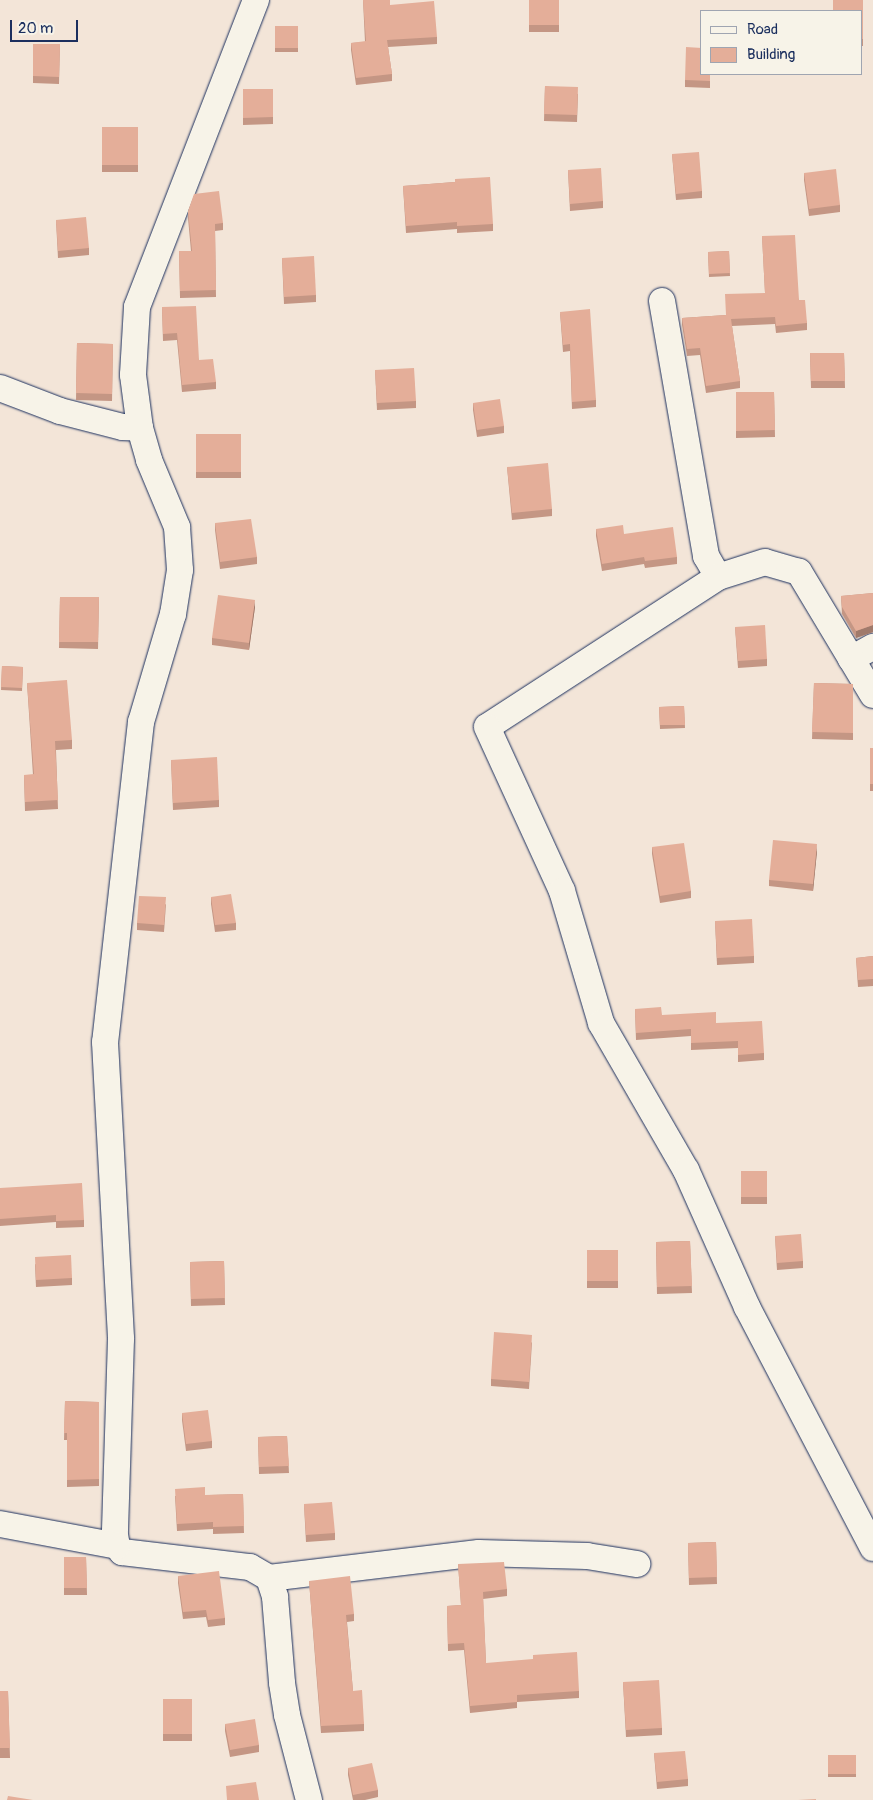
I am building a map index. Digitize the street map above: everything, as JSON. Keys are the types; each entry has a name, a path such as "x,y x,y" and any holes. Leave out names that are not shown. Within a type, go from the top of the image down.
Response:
{"street":[{"path":"256,0 137,307 133,375 140,428 149,460 177,527 180,570 173,614 141,722 105,1042 121,1339 115,1535 117,1546 122,1552 250,1566 269,1578 479,1553 587,1556 637,1564"},
{"path":"662,301 706,556 718,578"},
{"path":"0,388 60,411 123,426 140,428"},
{"path":"873,695 862,653 799,572 765,562 718,578 486,727 562,891 601,1023 686,1170 747,1307 873,1548"},
{"path":"0,1524 117,1546"},
{"path":"269,1578 274,1597 287,1715 309,1800"}],"building":[{"path":"363,0 390,0 390,5 434,1 437,37 387,40 392,74 356,78 351,43 366,41"},
{"path":"529,0 559,0 559,25 529,25"},
{"path":"833,0 863,0 863,10 833,10"},
{"path":"275,26 298,26 298,48 275,48"},
{"path":"33,44 60,44 59,77 33,76"},
{"path":"686,47 700,48 700,75 710,75 710,81 685,80"},
{"path":"545,86 578,87 577,115 544,114"},
{"path":"243,89 273,89 273,117 243,118"},
{"path":"102,127 138,127 138,165 102,165"},
{"path":"699,152 702,191 676,194 672,154"},
{"path":"601,168 603,201 570,204 568,170"},
{"path":"836,169 840,205 809,209 804,173"},
{"path":"490,177 493,224 457,226 457,222 406,226 403,186 455,182 455,179"},
{"path":"219,191 223,223 215,224 216,290 180,291 179,251 192,251 188,211 194,194"},
{"path":"86,217 89,248 58,251 56,220"},
{"path":"795,235 799,300 805,300 807,323 776,326 775,317 731,319 740,381 706,386 700,348 687,349 682,318 726,315 725,294 765,293 762,236"},
{"path":"729,251 730,273 709,274 708,252"},
{"path":"314,256 316,295 284,297 282,258"},
{"path":"196,306 199,360 213,359 216,382 182,385 177,333 163,334 162,307"},
{"path":"590,309 596,400 572,402 570,344 563,345 560,312"},
{"path":"77,343 113,344 112,394 76,393"},
{"path":"810,353 844,353 845,381 811,381"},
{"path":"414,368 416,401 377,403 375,370"},
{"path":"736,392 774,392 775,430 736,431"},
{"path":"500,399 504,426 477,430 473,403"},
{"path":"196,434 241,434 241,472 196,472"},
{"path":"548,463 552,509 512,513 507,467"},
{"path":"251,519 257,557 220,562 215,523"},
{"path":"623,525 624,534 673,527 677,557 645,561 644,557 602,564 596,529"},
{"path":"873,593 873,625 856,631 842,607 841,596"},
{"path":"218,595 255,600 249,643 212,638"},
{"path":"60,597 99,597 98,642 59,642"},
{"path":"765,625 767,659 738,661 735,627"},
{"path":"2,666 23,667 22,688 1,687"},
{"path":"67,680 72,740 55,741 58,800 25,802 24,775 34,774 27,683"},
{"path":"814,683 853,684 853,733 812,732"},
{"path":"684,706 685,725 660,725 659,707"},
{"path":"870,748 873,748 873,784 870,784"},
{"path":"217,757 219,800 173,803 171,760"},
{"path":"773,840 817,844 813,884 769,880"},
{"path":"684,843 691,891 660,896 652,847"},
{"path":"231,894 236,923 215,925 211,897"},
{"path":"139,896 166,897 164,925 137,923"},
{"path":"752,919 754,956 717,958 715,921"},
{"path":"873,956 873,979 858,980 856,958"},
{"path":"661,1007 662,1015 716,1012 716,1023 762,1021 764,1053 738,1055 738,1041 691,1043 691,1029 636,1033 635,1009"},
{"path":"741,1171 767,1171 767,1197 741,1197"},
{"path":"82,1183 84,1220 56,1221 56,1215 0,1219 0,1188"},
{"path":"801,1234 803,1261 777,1263 775,1236"},
{"path":"690,1241 692,1286 657,1287 656,1242"},
{"path":"587,1250 618,1250 618,1281 587,1281"},
{"path":"71,1255 72,1278 36,1280 35,1257"},
{"path":"224,1261 225,1298 191,1299 190,1262"},
{"path":"494,1332 532,1335 529,1382 491,1379"},
{"path":"65,1401 99,1402 99,1479 67,1480 67,1433 64,1433"},
{"path":"208,1410 212,1441 186,1444 182,1413"},
{"path":"287,1436 289,1466 259,1467 258,1437"},
{"path":"205,1487 205,1495 243,1494 244,1526 213,1527 213,1522 177,1524 175,1489"},
{"path":"332,1502 335,1533 306,1535 304,1504"},
{"path":"716,1542 717,1577 689,1578 688,1543"},
{"path":"64,1557 86,1557 87,1588 64,1588"},
{"path":"504,1562 507,1589 483,1592 486,1663 533,1659 533,1655 577,1652 579,1691 517,1695 517,1702 470,1706 464,1643 448,1644 447,1606 461,1605 458,1564"},
{"path":"219,1571 225,1618 208,1620 206,1610 183,1612 178,1576"},
{"path":"350,1576 354,1614 346,1615 353,1691 362,1690 364,1724 321,1726 309,1581"},
{"path":"659,1680 662,1728 626,1730 623,1682"},
{"path":"0,1691 8,1691 10,1748 0,1748"},
{"path":"163,1699 192,1699 192,1734 163,1734"},
{"path":"255,1719 259,1745 230,1750 225,1724"},
{"path":"685,1751 688,1779 657,1782 654,1753"},
{"path":"828,1755 856,1755 856,1774 828,1774"},
{"path":"372,1763 378,1790 353,1795 348,1768"},
{"path":"256,1782 259,1800 227,1800 226,1786"},
{"path":"8,1796 33,1800 7,1800"}]}
